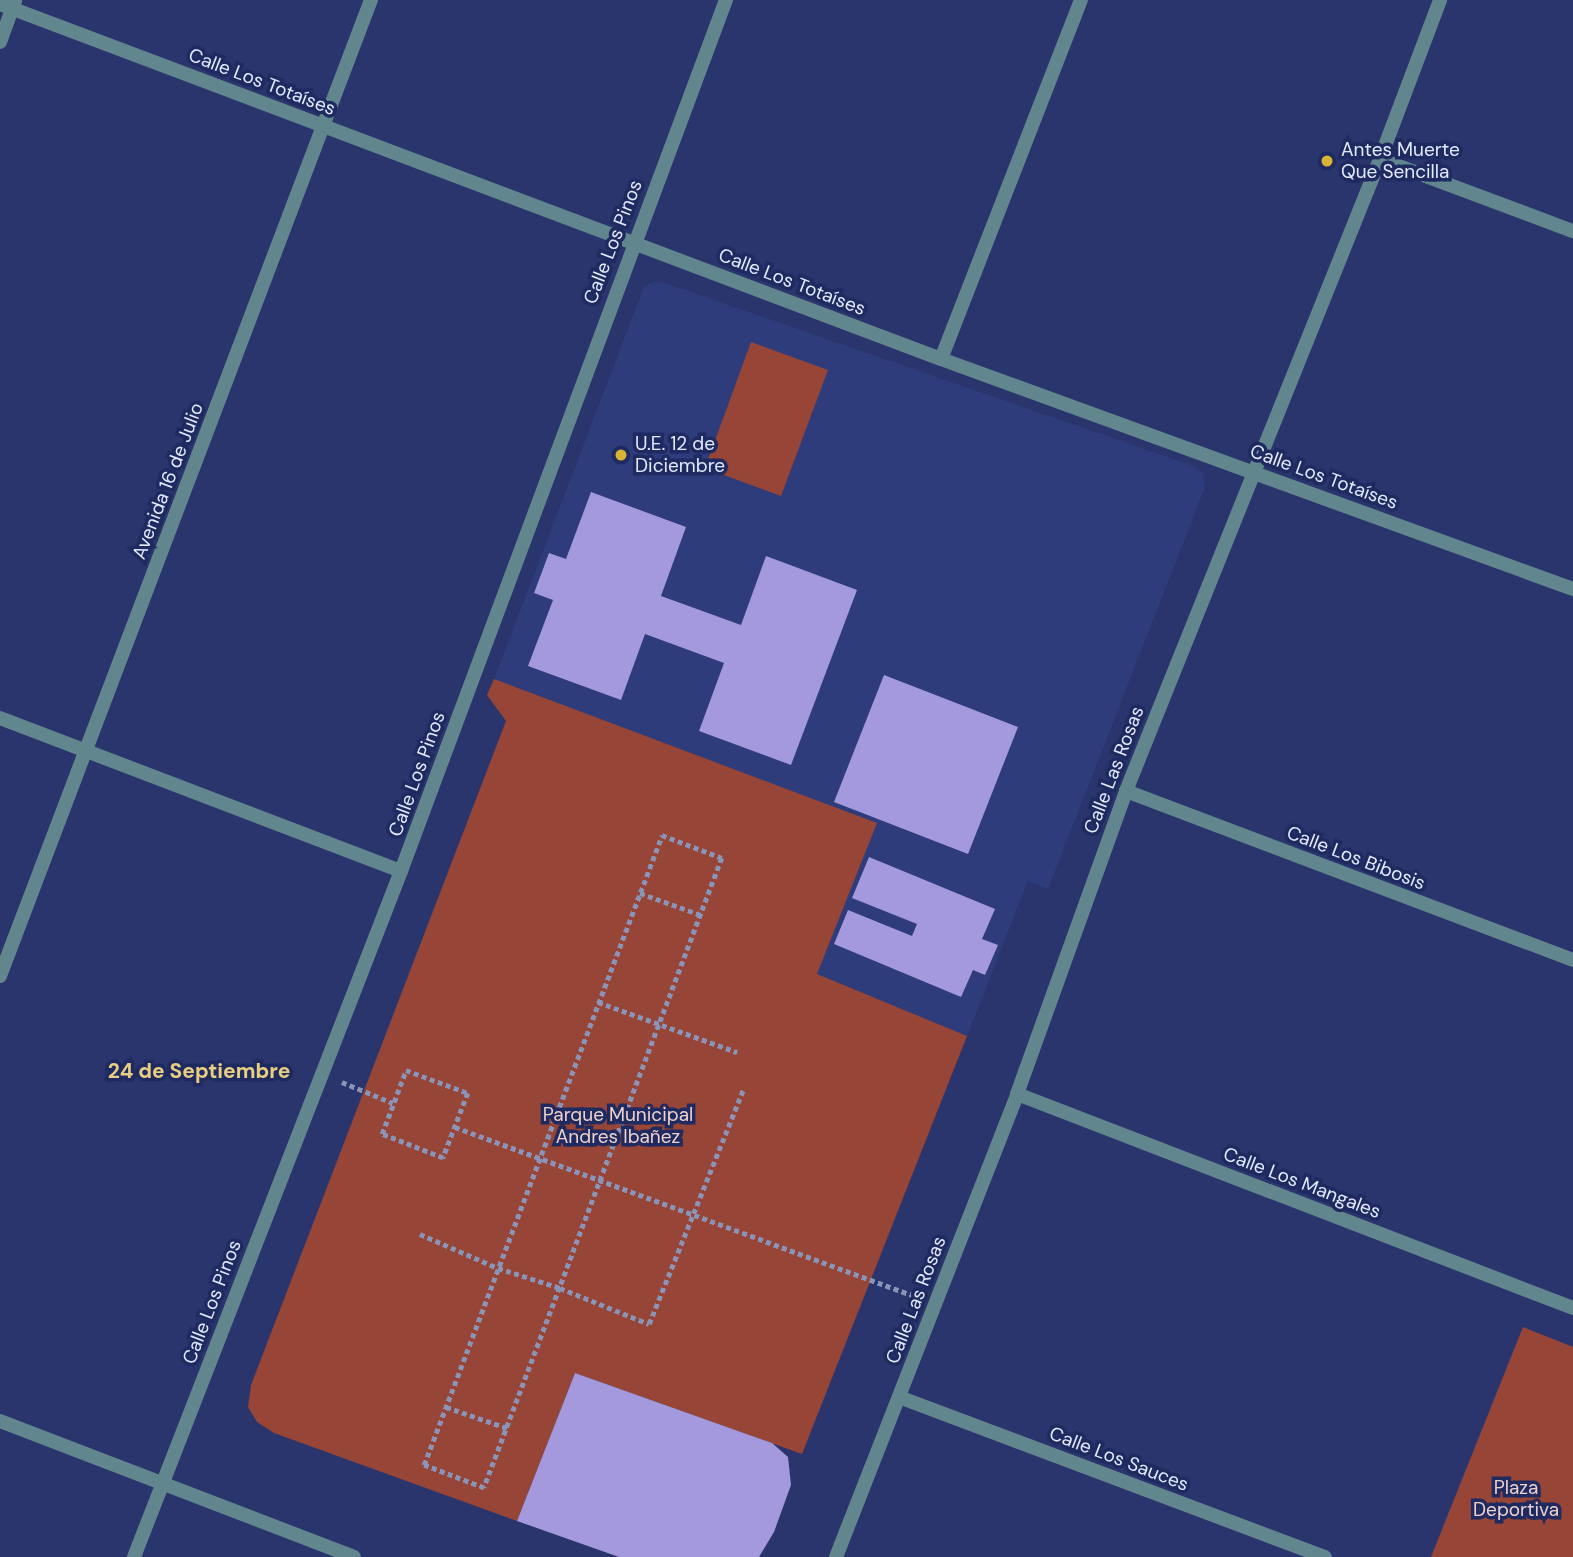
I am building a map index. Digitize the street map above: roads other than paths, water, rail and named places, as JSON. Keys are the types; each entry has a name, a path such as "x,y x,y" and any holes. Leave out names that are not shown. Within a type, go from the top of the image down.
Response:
{"street":[{"name":"Avenida 16 de Julio","path":"0,976 371,0"},
{"name":"Calle Los Pinos","path":"134,1557 401,871 633,243 726,0"},
{"path":"941,359 1082,0"},
{"name":"Calle Las Rosas","path":"836,1557 1017,1094 1126,791 1380,159 1440,0"},
{"name":"Calle Los Totaíses","path":"10,4 941,359 1253,470 1573,589"},
{"path":"0,43 10,4"},
{"path":"1380,159 1573,231"},
{"path":"0,718 401,871"},
{"name":"Calle Los Bibosis","path":"1126,791 1573,960"},
{"name":"Calle Los Mangales","path":"1017,1094 1573,1308"},
{"name":"Calle Los Sauces","path":"899,1397 1325,1557"},
{"path":"0,1421 354,1557"}],"place":[{"name":"Antes Muerte Que Sencilla","path":"1327,161"},
{"name":"U.E. 12 de Diciembre","path":"621,455"}],"district":[{"name":"24 de Septiembre","path":"199,1071"}],"park label":[{"name":"Parque Municipal Andres Ibañez","path":"618,1126"},
{"name":"Plaza Deportiva","path":"1516,1499"}]}
